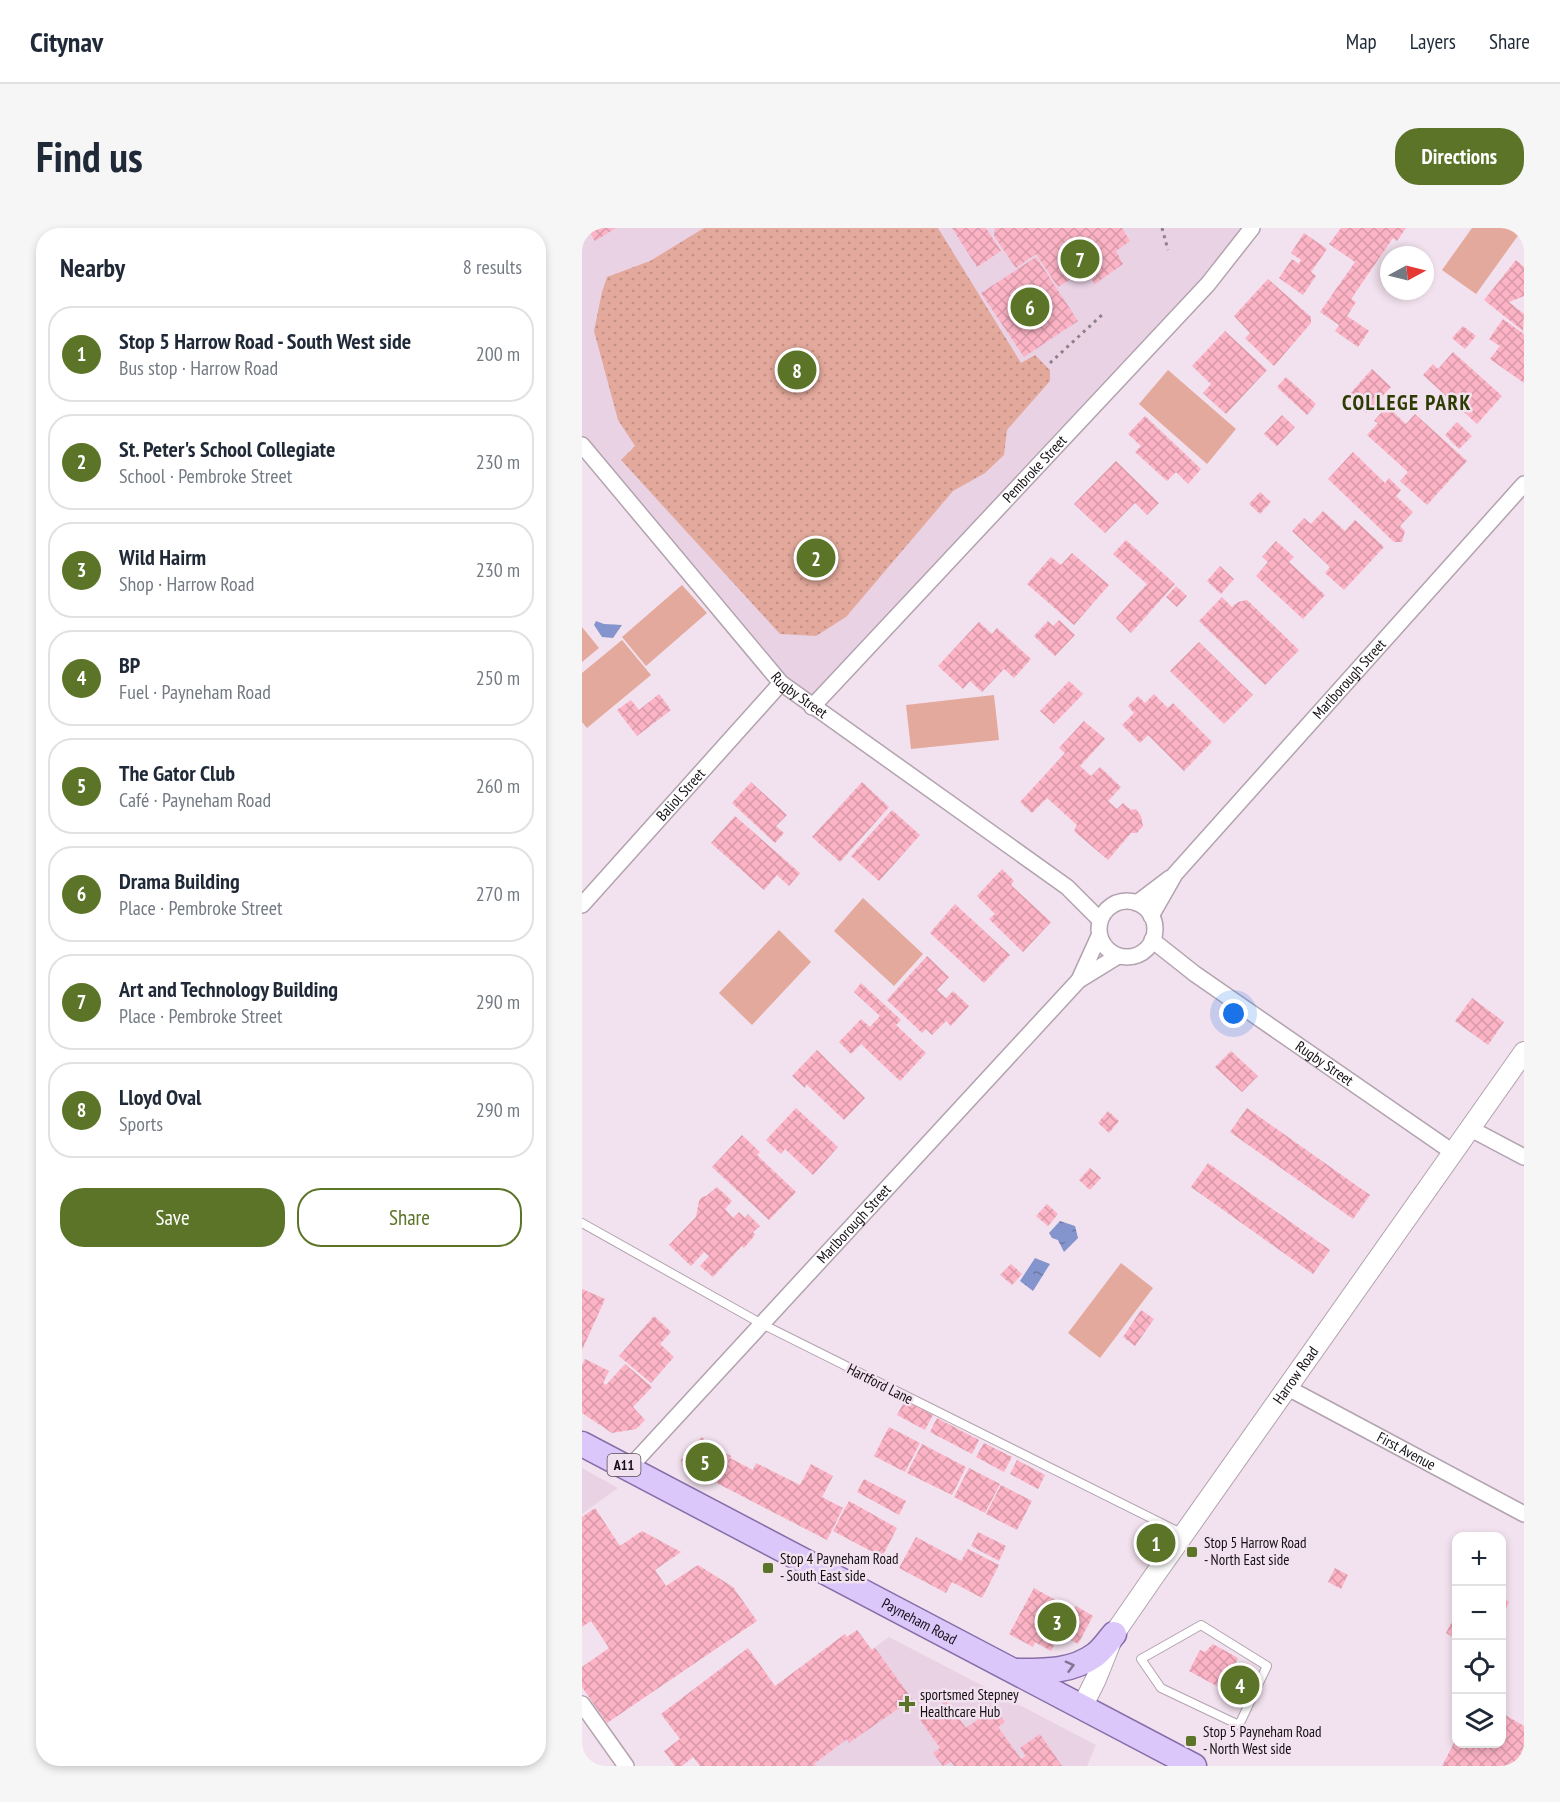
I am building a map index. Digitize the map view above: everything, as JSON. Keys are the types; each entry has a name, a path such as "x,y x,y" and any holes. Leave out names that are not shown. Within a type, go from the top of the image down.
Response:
{"main road":[{"name":"Payneham Road","path":"582,1444 1194,1766"},
{"path":"1014,1671 1052,1670 1076,1666 1097,1654 1114,1634"}],"street":[{"name":"Pembroke Street","path":"812,707 1208,284 1252,228"},
{"name":"Rugby Street","path":"582,445 781,683 1067,887 1111,906"},
{"name":"Marlborough Street","path":"1137,903 1175,874 1524,484"},
{"name":"Baliol Street","path":"582,905 781,683"},
{"name":"Marlborough Street","path":"1151,916 1175,874"},
{"name":"Rugby Street","path":"1067,887 1100,928"},
{"path":"1128,901 1137,903 1146,908 1151,916 1154,931 1147,946 1129,957 1118,956 1103,945 1100,928 1104,912 1111,906 1128,901"},
{"name":"Marlborough Street","path":"1079,980 1100,928"},
{"name":"Rugby Street","path":"1147,946 1195,974 1454,1153"},
{"name":"Marlborough Street","path":"629,1468 1079,980 1118,956"},
{"name":"Harrow Road","path":"1082,1707 1114,1634 1524,1052"},
{"path":"1471,1129 1524,1157"},
{"name":"First Avenue","path":"1288,1388 1524,1514"},
{"path":"582,1704 626,1766"}],"lane":[{"name":"Hartford Lane","path":"582,1223 762,1324 1183,1534"},
{"path":"1201,1625 1267,1666 1239,1725 1161,1688 1141,1659 1201,1625"}],"path":[{"path":"1162,228 1168,250"},
{"path":"1050,363 1104,313"}],"shaded area":[{"path":"582,228 1252,228 812,707 777,673 582,443"},
{"path":"704,228 938,228 1021,363 1035,355 1050,370 1050,381 1007,430 1004,455 985,473 953,491 846,617 816,636 780,634 621,460 635,446 618,420 594,331 607,277 650,261"},
{"path":"1472,228 1519,228 1522,230 1476,294 1442,270"},
{"path":"1168,370 1236,429 1207,464 1139,404"},
{"path":"682,585 707,613 646,666 622,637"},
{"path":"582,627 599,648 582,662"},
{"path":"622,640 651,675 587,728 582,722 582,673"},
{"path":"994,695 999,740 911,749 906,705"},
{"path":"863,898 923,954 894,986 834,931"},
{"path":"779,930 811,962 752,1025 719,993"},
{"path":"1121,1263 1153,1288 1100,1358 1068,1333"},
{"path":"582,1468 618,1488 582,1514"},
{"name":"sportsmed Stepney Healthcare Hub","path":"889,1637 1096,1745 1087,1766 736,1766 754,1735"}],"water":[{"path":"596,621 622,625 613,638 602,637 594,625"},
{"path":"1060,1221 1075,1226 1078,1238 1064,1252 1058,1240 1052,1238 1049,1233"},
{"path":"1035,1258 1050,1264 1033,1291 1020,1281"}],"building":[{"path":"587,228 616,228 595,241"},
{"path":"952,228 986,228 1001,251 977,267"},
{"path":"995,228 1122,228 1130,241 1116,251 1123,264 1095,284 1085,270 1058,287 1036,254 1016,268 994,236"},
{"path":"1341,228 1406,228 1397,241 1393,238 1387,246 1380,246 1380,257 1351,299 1356,302 1347,316 1369,331 1358,347 1335,331 1339,325 1320,312 1355,262 1329,244"},
{"path":"1304,233 1327,249 1311,272 1316,276 1303,295 1279,278 1292,259 1299,264 1301,260 1291,253"},
{"path":"1036,257 1078,321 1024,357 981,293"},
{"path":"1516,260 1524,267 1524,296 1509,302 1524,314 1523,331 1484,300"},
{"path":"1268,279 1311,317 1311,323 1274,366 1245,338 1250,333 1234,316"},
{"path":"1503,319 1524,334 1524,383 1490,359 1500,346 1489,339"},
{"path":"1463,326 1476,336 1465,349 1452,338"},
{"path":"1225,331 1267,370 1226,414 1203,393 1211,384 1192,366"},
{"path":"1453,352 1502,396 1477,424 1423,375 1433,364 1438,369"},
{"path":"1372,369 1391,387 1366,413 1348,396"},
{"path":"1286,377 1316,404 1307,415 1277,387"},
{"path":"1387,406 1406,424 1415,414 1467,461 1427,505 1400,481 1408,472 1367,435 1378,423 1374,421"},
{"path":"1282,415 1295,427 1277,446 1264,434"},
{"path":"1145,416 1201,469 1188,484 1176,472 1167,481 1135,452 1141,446 1128,434"},
{"path":"1457,422 1472,436 1459,449 1445,435"},
{"path":"1353,452 1385,483 1389,478 1401,490 1396,496 1413,512 1400,526 1405,531 1402,542 1394,542 1328,479"},
{"path":"1116,461 1159,503 1147,515 1135,503 1105,533 1074,504"},
{"path":"1260,492 1271,502 1260,514 1249,504"},
{"path":"1323,511 1345,531 1355,520 1384,547 1344,590 1325,573 1330,567 1292,531 1304,518 1311,524"},
{"path":"1126,540 1175,584 1131,633 1116,618 1147,584 1113,554"},
{"path":"1276,541 1294,557 1289,562 1325,595 1303,619 1256,576 1268,562 1262,557"},
{"path":"1072,553 1109,585 1074,625 1027,584 1051,557 1061,565"},
{"path":"1220,566 1234,579 1221,594 1207,581"},
{"path":"1176,586 1187,596 1177,607 1166,597"},
{"path":"1222,597 1232,607 1238,602 1247,600 1299,650 1265,685 1199,621"},
{"path":"1059,620 1075,635 1055,656 1034,636 1048,621 1053,626"},
{"path":"979,622 992,634 997,628 1031,659 1014,678 1004,669 982,692 970,681 963,689 938,666"},
{"path":"1199,642 1253,695 1224,724 1170,671"},
{"path":"1069,681 1083,694 1054,724 1040,711"},
{"path":"659,694 671,710 637,736 617,710 631,700 639,710"},
{"path":"1154,694 1168,708 1173,703 1212,742 1184,771 1148,735 1140,743 1122,725 1134,713 1128,706 1138,696 1145,703"},
{"path":"1084,721 1105,739 1080,766 1091,776 1100,767 1121,787 1108,801 1117,809 1123,803 1131,810 1136,809 1141,816 1143,826 1137,833 1131,833 1108,860 1074,831 1077,825 1047,798 1032,813 1020,802 1065,753 1059,748"},
{"path":"751,782 787,815 776,826 784,833 775,843 732,803"},
{"path":"862,782 889,807 840,862 812,837"},
{"path":"892,810 920,835 879,881 851,856"},
{"path":"735,816 800,873 789,886 777,875 764,890 711,843"},
{"path":"1002,869 1014,881 1011,885 1051,922 1023,952 989,919 995,914 977,896"},
{"path":"955,904 1010,955 984,983 930,933"},
{"path":"927,956 949,977 937,990 946,998 953,991 969,1006 951,1026 946,1021 932,1035 926,1029 922,1033 887,1000"},
{"path":"861,983 901,1020 896,1025 926,1053 900,1081 861,1044 851,1054 839,1042 861,1019 870,1027 880,1016 854,992"},
{"path":"1472,998 1504,1022 1488,1045 1455,1021"},
{"path":"817,1050 865,1098 844,1120 806,1084 805,1088 792,1076"},
{"path":"1231,1051 1258,1076 1242,1092 1215,1067"},
{"path":"796,1108 838,1147 813,1175 785,1149 781,1154 766,1140"},
{"path":"1247,1108 1370,1195 1353,1219 1230,1132"},
{"path":"1108,1111 1119,1121 1109,1133 1098,1123"},
{"path":"742,1135 760,1152 757,1155 796,1192 769,1220 712,1167"},
{"path":"1208,1163 1330,1250 1313,1274 1191,1187"},
{"path":"1090,1168 1101,1178 1090,1190 1079,1180"},
{"path":"717,1187 732,1201 725,1209 733,1218 739,1212 745,1218 748,1214 760,1226 753,1232 755,1235 744,1248 742,1246 713,1277 700,1266 709,1256 704,1252 691,1266 669,1245 696,1217 702,1197"},
{"path":"1047,1204 1058,1214 1048,1226 1036,1216"},
{"path":"1011,1264 1022,1274 1012,1285 1000,1275"},
{"path":"582,1289 605,1299 582,1350"},
{"path":"1141,1310 1154,1319 1135,1346 1123,1337"},
{"path":"654,1316 671,1332 660,1344 674,1357 651,1383 619,1356"},
{"path":"585,1359 609,1371 603,1383 606,1385 625,1364 652,1387 633,1407 645,1420 636,1429 612,1433 582,1413 582,1365"},
{"path":"905,1400 933,1415 925,1430 897,1415"},
{"path":"937,1418 979,1440 972,1454 930,1432"},
{"path":"889,1427 920,1443 905,1472 874,1456"},
{"path":"702,1437 710,1445 731,1456 730,1458 753,1470 756,1463 800,1485 811,1464 833,1476 822,1497 843,1508 827,1540 682,1465 681,1460"},
{"path":"984,1443 1012,1457 1004,1472 976,1457"},
{"path":"922,1444 966,1467 952,1495 907,1473"},
{"path":"1017,1460 1045,1475 1038,1489 1010,1474"},
{"path":"969,1468 1000,1484 985,1513 954,1497"},
{"path":"864,1479 906,1501 899,1515 857,1492"},
{"path":"1001,1485 1032,1501 1017,1530 986,1514"},
{"path":"849,1501 897,1528 882,1557 833,1531"},
{"path":"595,1508 620,1546 642,1531 681,1552 655,1570 666,1586 698,1565 733,1587 757,1621 607,1723 582,1687 582,1667 609,1648 591,1621 582,1627 582,1517"},
{"path":"978,1532 1006,1546 999,1561 971,1546"},
{"path":"916,1537 961,1561 968,1549 999,1565 982,1598 952,1582 946,1593 899,1568"},
{"path":"1335,1568 1348,1575 1341,1589 1328,1582"},
{"path":"1034,1588 1073,1610 1076,1606 1093,1616 1078,1644 1060,1634 1051,1651 1035,1642 1033,1647 1009,1634"},
{"path":"1452,1622 1452,1637 1446,1633"},
{"path":"857,1630 872,1650 875,1648 912,1699 849,1743 847,1739 814,1764 816,1766 700,1766 693,1757 682,1766 675,1766 664,1751 680,1739 661,1714 748,1648 775,1686 845,1634 847,1637"},
{"path":"1213,1644 1238,1658 1233,1668 1255,1679 1244,1701 1189,1671 1200,1650 1205,1652"},
{"path":"946,1701 966,1728 995,1707 1005,1722 998,1727 1021,1759 1026,1756 1020,1748 1040,1734 1062,1766 954,1766 951,1762 943,1766 933,1753 940,1748 920,1720"},
{"path":"1506,1715 1524,1726 1524,1766 1442,1766 1452,1747 1506,1748"}],"place":[{"name":"Art and Technology Building","path":"1080,259"},
{"name":"Drama Building","path":"1030,307"},
{"name":"Lloyd Oval","path":"797,370"},
{"name":"St. Peter's School Collegiate","path":"816,558"},
{"name":"The Gator Club","path":"705,1462"},
{"name":"Stop 5 Harrow Road - South West side","path":"1156,1543"},
{"name":"Stop 5 Harrow Road - North East side","path":"1192,1552"},
{"name":"Stop 4 Payneham Road - South East side","path":"768,1568"},
{"name":"Wild Hairm","path":"1057,1622"},
{"name":"BP","path":"1240,1685"},
{"name":"sportsmed Stepney Healthcare Hub","path":"907,1704"},
{"name":"Stop 5 Payneham Road - North West side","path":"1191,1741"}],"district":[{"name":"COLLEGE PARK","path":"1407,403"}]}
